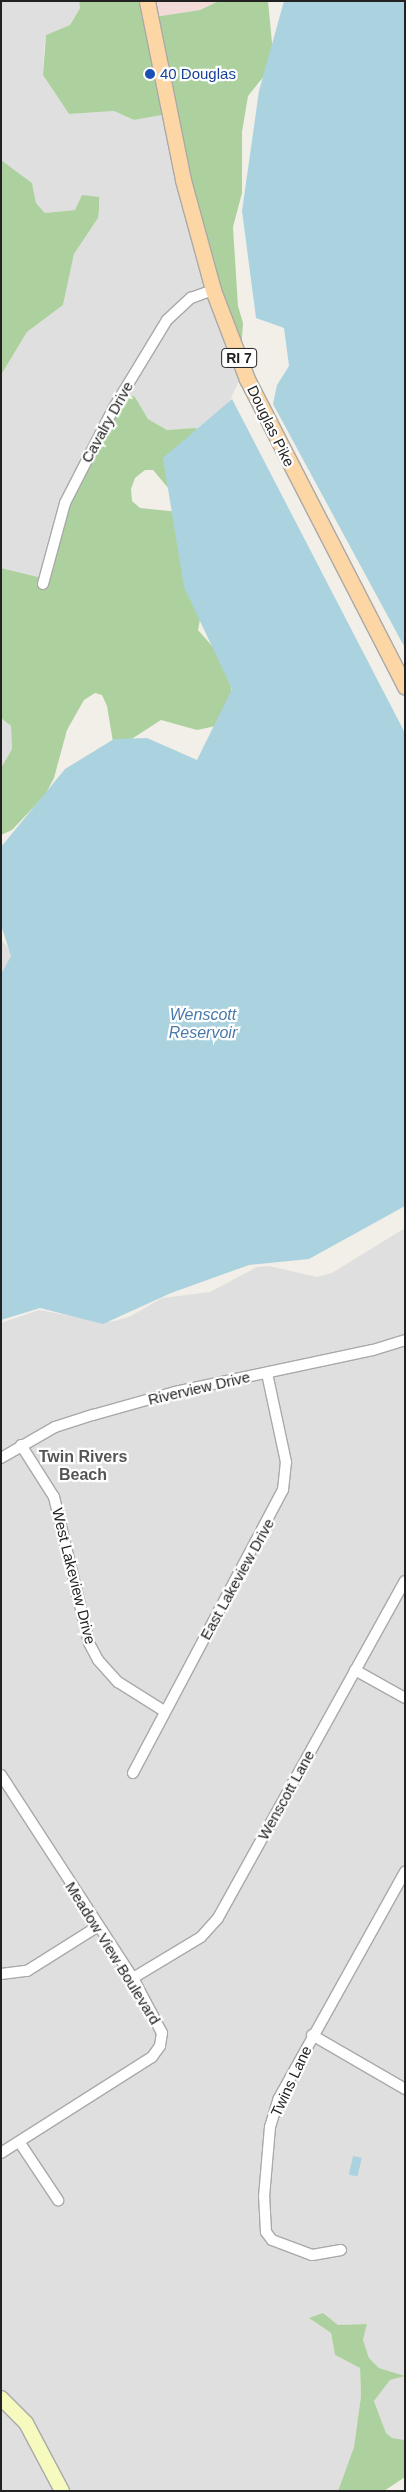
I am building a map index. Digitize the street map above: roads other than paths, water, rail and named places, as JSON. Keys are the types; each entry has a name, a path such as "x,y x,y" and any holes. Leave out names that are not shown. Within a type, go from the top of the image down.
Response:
{"main road":[{"name":"Douglas Pike","path":"147,1 183,180 213,290 247,379 405,687"}],"street":[{"name":"Cavalry Drive","path":"43,584 65,503 113,409 164,324 190,298 213,290"},
{"name":"Riverview Drive","path":"1,1458 55,1427 93,1415 175,1392 267,1373 405,1340"},
{"name":"East Lakeview Drive","path":"133,1773 282,1490 286,1462 267,1373"},
{"name":"West Lakeview Drive","path":"21,1445 54,1498 84,1626 94,1652 118,1682 164,1711"},
{"name":"Wenscott Lane","path":"132,1978 201,1936 218,1918 405,1581"},
{"path":"355,1670 405,1698"},
{"name":"Meadow View Boulevard","path":"1,1775 97,1927 132,1978 159,2024 162,2033 158,2052 20,2143 1,2153"},
{"name":"Twins Lane","path":"341,2250 312,2255 272,2240 266,2232 263,2219 270,2127 279,2098 405,1872"},
{"path":"1,1974 27,1971 97,1927"},
{"path":"312,2036 405,2089"},
{"path":"20,2143 58,2200"},
{"path":"1,2398 26,2423 62,2491"}],"water":[{"path":"284,1 405,1 405,648 273,404 277,385 289,366 284,328 256,318 242,211 259,91"},
{"name":"Wenscott Reservoir","path":"232,399 405,733 405,1206 309,1259 249,1265 171,1293 103,1324 40,1308 1,1320 1,974 11,956 1,925 1,847 65,769 114,739 147,738 197,760 232,689 184,587 163,458"},
{"path":"353,2156 362,2158 357,2177 349,2175"}],"place":[{"name":"40 Douglas","path":"150,74"}],"district":[{"name":"Twin Rivers Beach","path":"83,1466"}]}
